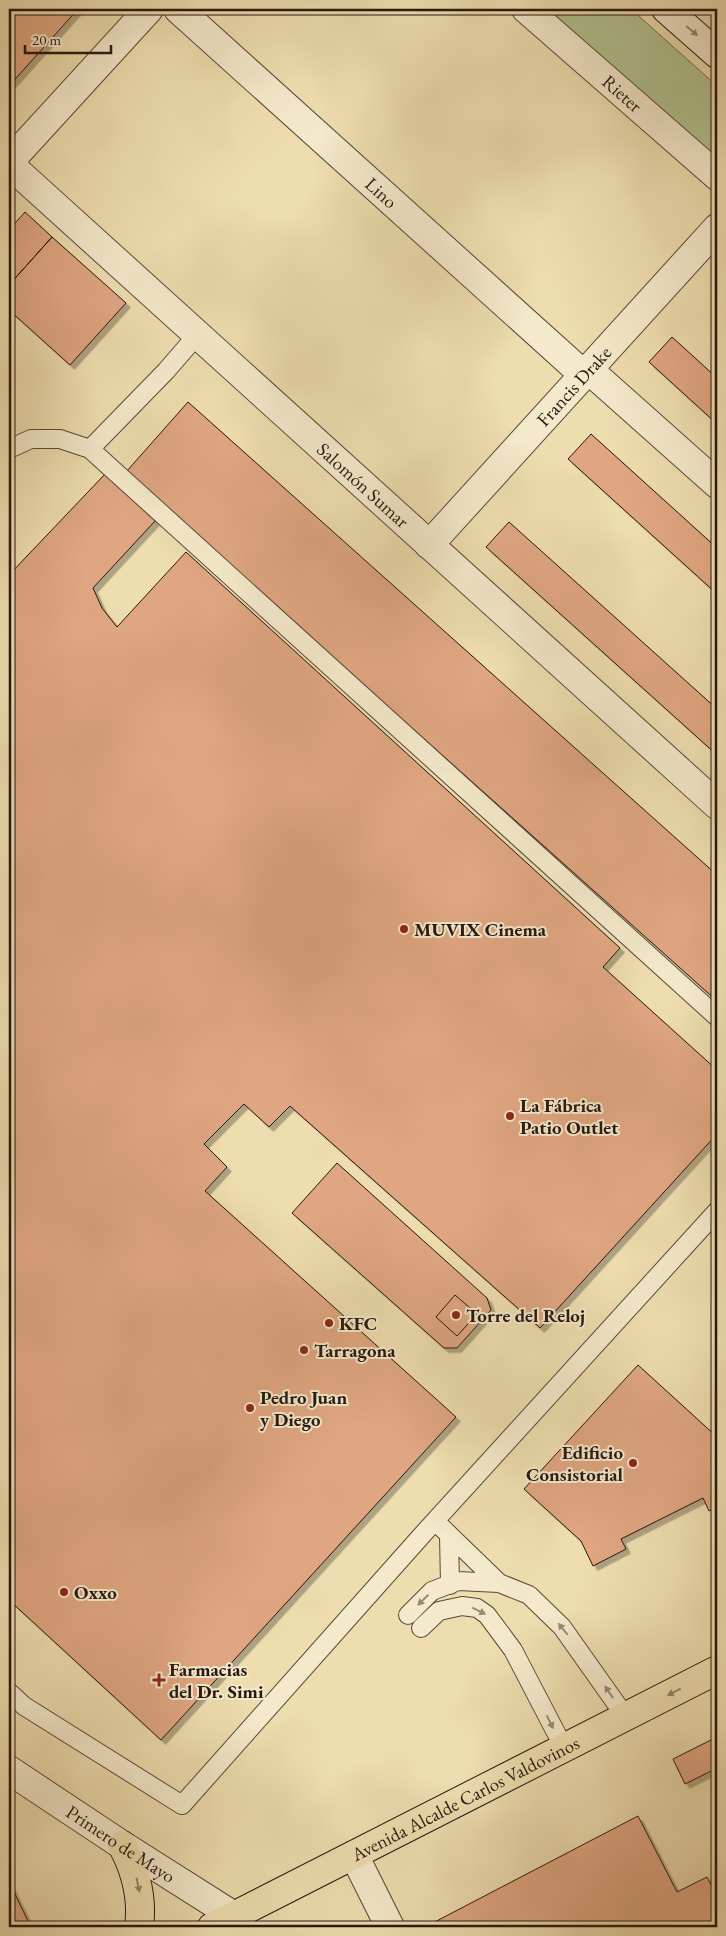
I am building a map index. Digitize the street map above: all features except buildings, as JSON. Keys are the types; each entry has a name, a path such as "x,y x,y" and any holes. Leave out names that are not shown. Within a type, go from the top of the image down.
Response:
{"main road":[{"name":"Avenida Alcalde Carlos Valdovinos","path":"223,1921 717,1670"},
{"path":"122,1845 130,1860 140,1893 140,1927"}],"street":[{"path":"9,163 150,9"},
{"name":"Lino","path":"178,9 586,372 717,484"},
{"name":"Rieter","path":"526,9 717,176"},
{"path":"666,9 717,54"},
{"name":"Salomón Sumar","path":"9,163 717,805"},
{"name":"Francis Drake","path":"429,545 717,228"},
{"name":"Primero de Mayo","path":"9,1770 122,1845 223,1921"},
{"path":"354,1855 390,1927"}],"lane":[{"path":"90,449 166,371 198,334"},
{"path":"9,448 31,439 60,439 90,449 717,1017"},
{"path":"9,1692 24,1706 182,1805 435,1521 717,1210"},
{"path":"435,1521 499,1583"},
{"path":"449,1535 450,1584"},
{"path":"408,1615 432,1591 458,1581 499,1583 529,1595 562,1627 626,1716"},
{"path":"421,1628 439,1611 462,1606 477,1608 487,1615 514,1650 564,1748"}],"green space":[{"path":"541,9 631,9 717,86 717,164"}],"place":[{"name":"MUVIX Cinema","path":"404,929"},
{"name":"La Fábrica Patio Outlet","path":"510,1116"},
{"name":"Torre del Reloj","path":"456,1315"},
{"name":"KFC","path":"329,1323"},
{"name":"Tarragona","path":"304,1350"},
{"name":"Pedro Juan y Diego","path":"250,1408"},
{"name":"Edificio Consistorial","path":"633,1463"},
{"name":"Oxxo","path":"64,1592"},
{"name":"Farmacias del Dr. Simi","path":"159,1680"}]}
